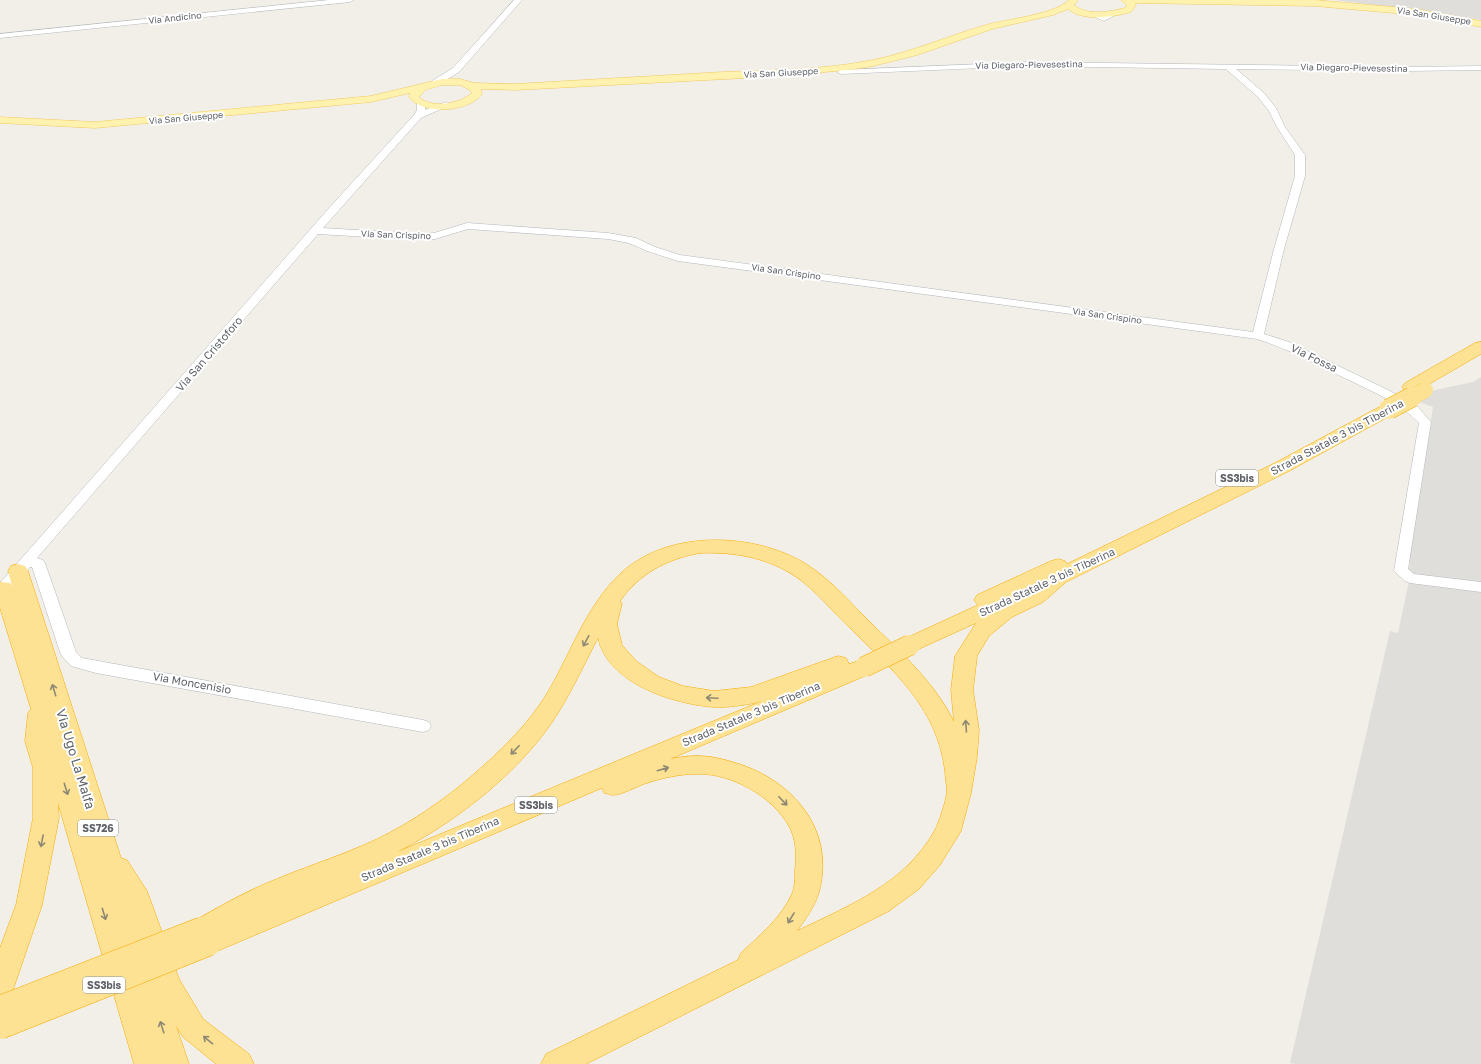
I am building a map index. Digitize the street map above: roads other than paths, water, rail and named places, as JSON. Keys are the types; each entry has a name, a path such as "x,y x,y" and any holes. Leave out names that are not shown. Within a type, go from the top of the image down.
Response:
{"highway":[{"name":"Strada Statale 3 bis Tiberina","path":"1418,389 1481,347"},
{"name":"Strada Statale 3 bis Tiberina","path":"0,1009 205,936 454,839 860,662 1282,467 1384,407 1481,357"},
{"path":"205,936 261,897 375,851 416,830 455,804 484,780 517,748 540,722 564,684 596,622 613,596 631,574 657,559 685,550 715,546 744,548 771,555 794,565 816,582 917,684 935,708 947,730 955,756 959,793"},
{"path":"545,1064 565,1061 880,903 910,881 931,858 948,831 959,793 965,757 967,730 962,690 966,656 981,631 1004,612 1036,597 1051,575"},
{"name":"SS726","path":"7,614 14,581"},
{"name":"Via Ugo La Malfa","path":"14,581 104,847 174,1064"},
{"path":"613,596 606,624 611,647 628,667 651,683 681,694 714,699 753,695 860,662"},
{"name":"Via Ugo La Malfa","path":"7,614 41,705 149,1064"},
{"name":"Strada Statale 3 bis Tiberina","path":"0,1026 205,936 484,817 860,662"},
{"path":"0,987 29,905 46,818 45,768 37,741 41,705"},
{"path":"454,839 557,810 623,781 673,767 710,765 743,774 773,791 796,815 808,838 810,862 804,895 785,928 738,974"},
{"path":"104,847 138,899 167,984 193,1028 239,1064"}],"main road":[{"path":"1125,0 1132,5 1128,10"},
{"name":"Via San Giuseppe","path":"1131,0 1315,2 1382,8 1481,24"},
{"path":"1315,2 1352,0"},
{"path":"1371,0 1375,5 1382,8 1392,6 1396,0 1416,8 1456,19"},
{"name":"Via San Giuseppe","path":"1040,16 1112,13 1172,1"},
{"path":"1071,2 1079,11 1092,14"},
{"name":"Via San Giuseppe","path":"0,120 95,125 370,99 420,88 435,83 450,82 471,89 725,75 772,74 848,67 873,63 914,53 990,27 1040,16 1064,8 1071,2"},
{"path":"418,101 414,94 420,88"},
{"path":"446,106 464,102 471,89"},
{"name":"Via San Giuseppe","path":"370,99 418,101 446,106"}],"street":[{"name":"Via Andicino","path":"0,36 350,0"},
{"path":"435,83 456,70 518,0"},
{"path":"1092,14 1104,20 1112,13"},
{"name":"Via Diegaro-Pievesestina","path":"841,72 1028,64 1406,69 1481,68"},
{"path":"1222,66 1261,95 1273,110 1280,127 1300,155 1300,176 1279,249 1258,336"},
{"path":"456,70 458,76 471,89"},
{"path":"418,101 421,110 418,116"},
{"name":"Via San Cristoforo","path":"14,581 402,132 418,116 446,106"},
{"name":"Via San Crispino","path":"316,231 421,237 435,236 467,226 608,236 632,240 651,249 678,258 1258,336"},
{"name":"Via Fossa","path":"1258,336 1285,344 1386,394 1414,410 1425,422 1401,571 1410,578 1481,587"},
{"name":"Via Moncenisio","path":"14,581 38,563 69,655 77,662 96,667 423,726"}]}
